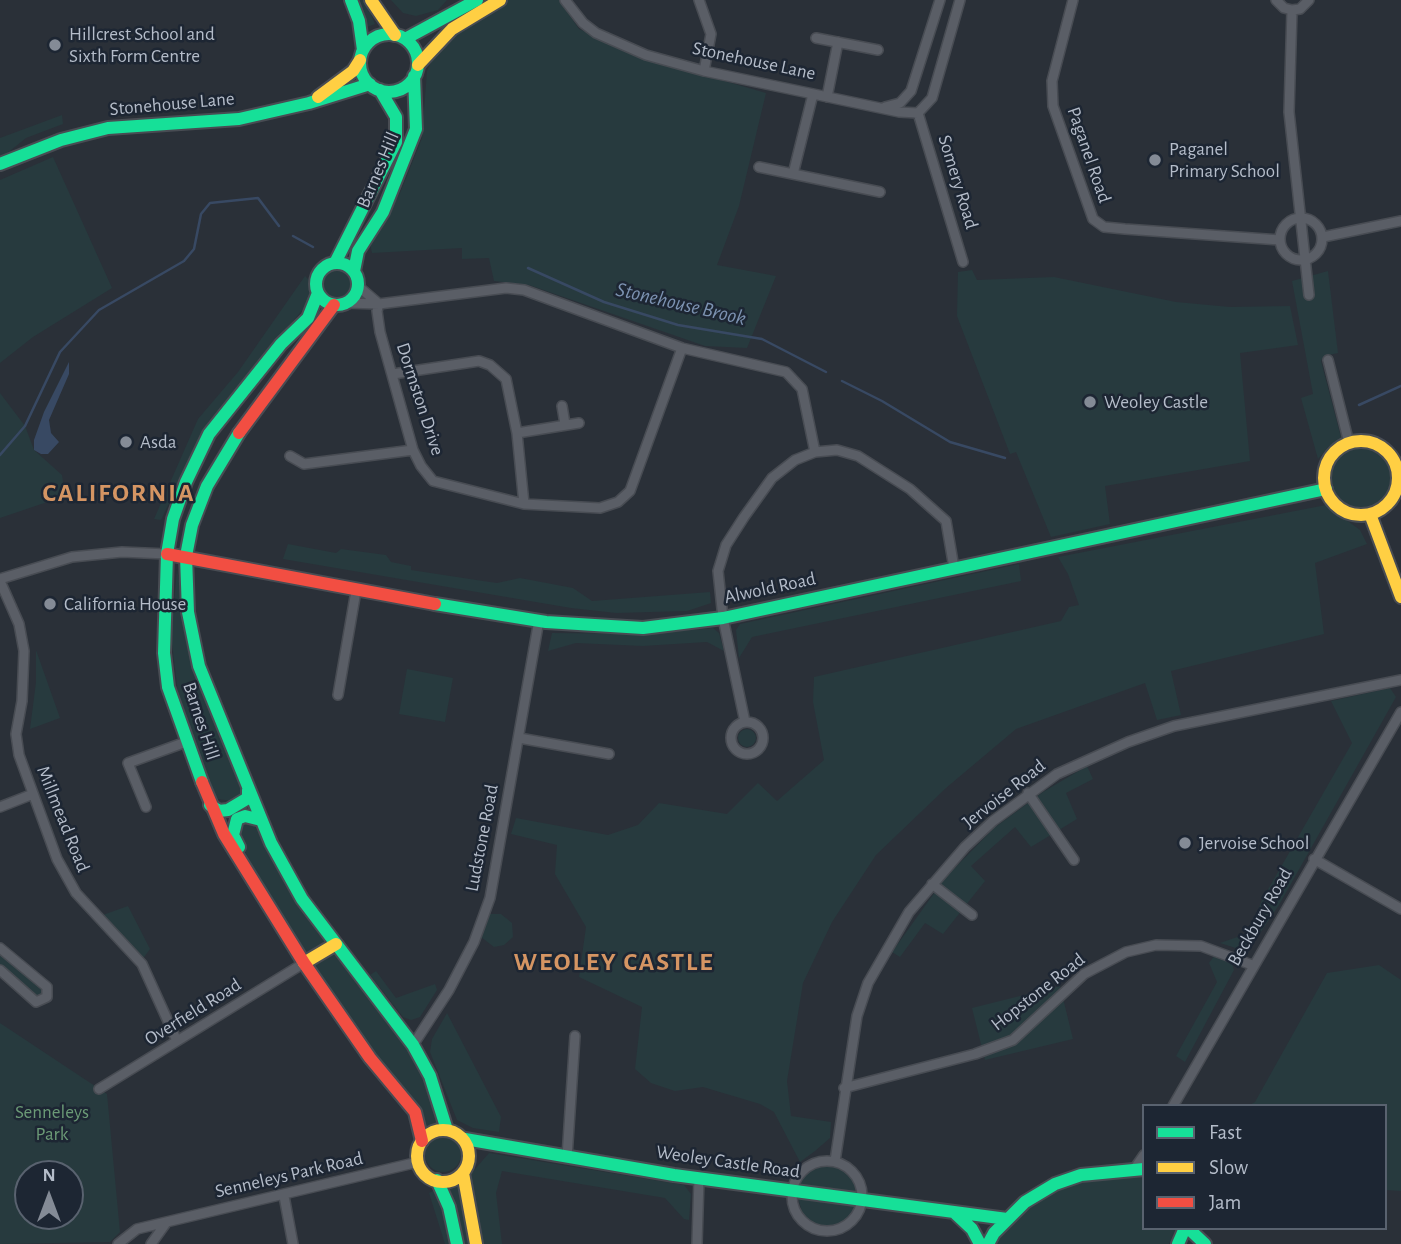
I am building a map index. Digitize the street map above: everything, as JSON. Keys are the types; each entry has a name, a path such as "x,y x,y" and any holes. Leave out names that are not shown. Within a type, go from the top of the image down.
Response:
{"main road":[{"path":"351,0 359,21 362,73 375,87 400,89 452,29 500,0"},
{"path":"371,0 400,37 415,50 416,71"},
{"path":"362,55 377,37 400,37 477,0"},
{"name":"Stonehouse Lane","path":"309,103 353,71 362,55"},
{"name":"Barnes Hill","path":"354,271 358,251 383,212 416,128 416,71"},
{"name":"Stonehouse Lane","path":"0,163 61,140 108,128 239,119 375,87"},
{"name":"Barnes Hill","path":"335,263 396,142 396,117 375,87"},
{"path":"335,263 354,271 358,286 341,304 318,293 319,275 335,263"},
{"name":"Barnes Hill","path":"318,293 308,318 281,345 209,434 186,481 173,519 167,554 164,653 168,687 210,804 244,869 304,963 370,1058 415,1112 422,1141"},
{"name":"Barnes Hill","path":"341,304 239,432 207,486 192,525 186,556 185,589 198,666 261,820 302,899 413,1045 430,1076 447,1130"},
{"path":"1349,443 1375,444 1386,451 1400,476 1388,503 1370,514 1349,513 1338,507 1326,489 1324,477 1331,457 1349,443"},
{"name":"Alwold Road","path":"167,554 356,591 539,620 643,628 723,618 1326,489"},
{"path":"1370,514 1401,597"},
{"path":"185,589 193,574 204,566 218,563"},
{"path":"210,804 219,811 228,810 248,798 248,790"},
{"path":"244,869 246,860 233,835 233,825 245,816 261,820"},
{"path":"304,963 336,944"},
{"path":"476,1244 465,1168 465,1139 447,1130 436,1132 422,1141 418,1161 427,1176 437,1180 454,1179 465,1168 481,1151 496,1146"},
{"name":"Weoley Castle Road","path":"465,1139 699,1178 1007,1219"},
{"path":"988,1244 1007,1219 1025,1202 1055,1184 1081,1175 1140,1168"},
{"path":"437,1180 449,1206 457,1244"},
{"path":"955,1214 972,1229 979,1244"},
{"path":"1188,1230 1205,1244"}],"street":[{"name":"Stonehouse Lane","path":"565,0 583,23 596,33 646,55 704,71 918,113"},
{"path":"576,0 583,23"},
{"path":"699,0 710,34 704,71"},
{"path":"883,108 900,103 911,91 940,0"},
{"path":"918,113 932,98 960,0"},
{"name":"Paganel Road","path":"1073,0 1052,81 1053,106 1093,219 1104,227 1280,240"},
{"path":"1276,0 1284,8 1292,10 1300,9 1309,0"},
{"path":"1292,10 1289,112 1309,295"},
{"path":"816,38 878,50"},
{"path":"827,97 838,42"},
{"path":"793,174 813,94"},
{"name":"Somery Road","path":"918,113 964,262"},
{"path":"759,167 880,192"},
{"path":"1299,218 1315,222 1323,237 1316,254 1304,260 1289,256 1280,240 1283,227 1299,218"},
{"path":"1323,237 1401,221"},
{"path":"358,286 379,304"},
{"path":"341,304 379,304 506,288 524,290 682,348 786,372 802,389 815,452"},
{"name":"Dormston Drive","path":"379,304 376,311 380,332 413,450 433,481 524,504 600,508 618,502 630,491 682,348"},
{"path":"1328,360 1349,443"},
{"path":"393,374 479,361 490,365 506,379 517,433 524,504"},
{"path":"562,406 565,424"},
{"path":"517,433 579,423"},
{"path":"290,456 304,464 413,450"},
{"path":"745,722 723,618 718,571 726,545 772,478 795,460 815,452 836,450 858,456 934,508 946,521 954,568"},
{"path":"0,580 72,557 122,552 167,554"},
{"name":"Millmead Road","path":"0,580 22,639 22,701 16,734 19,755 66,880 95,916 142,964 177,1041"},
{"path":"338,695 356,591"},
{"name":"Ludstone Road","path":"413,1045 450,990 474,942 490,898 539,620"},
{"name":"Jervoise Road","path":"835,1161 857,1016 868,983 891,939 932,884 965,847 1028,793 1057,774 1128,742 1174,726 1401,680"},
{"name":"Beckbury Road","path":"1174,1104 1252,965 1401,712"},
{"path":"519,738 610,754"},
{"path":"146,807 128,763 186,742"},
{"path":"1028,793 1074,860"},
{"path":"0,807 33,794"},
{"path":"1314,859 1401,909"},
{"path":"932,884 972,915"},
{"name":"Hopstone Road","path":"844,1088 975,1054 1013,1040 1084,974 1126,953 1156,945 1201,946 1252,965"},
{"path":"0,948 47,988 47,997 36,1002 0,970"},
{"name":"Overfield Road","path":"99,1088 304,963"},
{"path":"567,1157 575,1036"},
{"name":"Senneleys Park Road","path":"118,1244 137,1229 284,1196 418,1161"},
{"path":"835,1161 846,1165 857,1176 862,1200 850,1222 834,1232 823,1233 811,1229 800,1219 794,1205 794,1192 801,1172 819,1162 835,1161"},
{"path":"697,1244 699,1178"},
{"path":"284,1196 293,1244"},
{"path":"151,1244 167,1222"},
{"path":"823,1233 824,1244"}],"green space":[{"path":"358,0 365,0 375,24 367,27"},
{"path":"391,0 447,0 438,10 416,16 403,13"},
{"path":"506,0 559,0 579,29 648,59 766,93 739,206 717,265 776,276 747,348 705,346 529,285 494,281 489,258 462,259 462,248 372,253 370,243 400,193 422,138 427,71 433,58 461,28"},
{"path":"62,115 63,124 26,138 0,159 0,138"},
{"path":"53,157 112,288 33,337 0,363 0,180"},
{"path":"336,268 342,269 350,277 350,289 342,297 336,298 330,297 322,289 321,283 322,277 330,269"},
{"path":"972,270 977,280 1054,277 1176,302 1230,307 1290,306 1298,345 1240,353 1250,461 1105,486 1110,524 1051,537 1016,452 1010,454 957,316 958,272"},
{"path":"1328,271 1338,353 1324,356 1321,361 1342,441 1328,447 1318,459 1301,398 1313,394 1292,281"},
{"path":"305,276 310,281 310,301 209,421 161,520 154,519 198,419 238,372"},
{"path":"0,393 25,426 34,450 62,475 65,496 0,518"},
{"path":"1355,447 1367,447 1385,456 1392,467 1392,493 1385,504 1374,511 1355,513 1342,508 1333,499 1328,486 1328,474 1333,461 1342,452"},
{"path":"1326,505 1360,530 1367,544 1315,563 1324,634 1171,671 1181,715 1157,720 1145,683 1016,729 946,788 876,855 832,922 803,983 787,1081 791,1116 831,1122 830,1138 815,1151 800,1162 774,1112 760,1104 703,1087 675,1091 651,1083 635,1069 642,1007 579,977 586,927 555,874 557,845 511,834 516,818 608,835 638,825 659,803 727,814 758,783 777,801 824,760 813,702 814,677 1061,621 1069,607 1079,605 1068,574 1058,557"},
{"path":"288,544 336,553 341,549 386,555 391,562 411,566 411,570 483,581 497,583 520,578 573,588 592,601 710,592 711,603 687,611 616,613 571,608 283,559"},
{"path":"1019,564 1021,581 752,637 739,658 736,630 740,624"},
{"path":"177,569 188,636 244,792 232,801 218,799 208,781 178,694 171,635"},
{"path":"713,628 719,633 724,651 707,642 643,646 576,643 548,651 552,633 649,634"},
{"path":"36,650 60,718 30,729 36,682"},
{"path":"407,669 453,678 445,722 399,714"},
{"path":"1390,688 1396,697 1279,905 1252,945 1242,950 1220,943 1249,933 1262,900 1352,743 1331,701"},
{"path":"743,729 751,729 756,738 754,745 743,747 738,742 738,734"},
{"path":"1087,766 1093,779 1066,793 1077,819 1031,847 1015,827 971,866 985,881 943,934 925,923 900,957 892,952 945,878 994,828 1043,792"},
{"path":"246,820 253,823 299,905 413,1053 425,1077 441,1123 427,1128 414,1103 366,1043 250,872 251,864 236,833 239,825"},
{"path":"128,906 150,949 142,960 100,916"},
{"path":"490,914 501,914 512,923 513,937 504,945 494,947 481,937"},
{"path":"0,950 46,990 42,1001 0,967"},
{"path":"1215,955 1231,961 1234,970 1185,1062 1176,1056 1217,982 1209,963"},
{"path":"1379,965 1401,980 1401,1191 1387,1190 1387,1104 1252,1104 1327,973"},
{"path":"376,971 396,998 435,984 437,990 420,1017 411,1020 403,1017 370,975"},
{"path":"1060,986 1073,1039 985,1060 972,1008"},
{"path":"447,1013 501,1117 499,1132 473,1128 457,1120 430,1052 432,1039"},
{"name":"Senneleys Park","path":"0,1023 107,1094 120,1232 110,1242 0,1244"},
{"path":"443,1136 456,1141 461,1154 456,1167 443,1172 430,1167 425,1154 430,1141"},
{"path":"489,1153 684,1185 691,1194 689,1220 684,1219 665,1198 502,1171 496,1193 502,1244 481,1244 470,1175"},
{"path":"836,1163 856,1179 858,1195 799,1187 804,1174 819,1164"},
{"path":"1142,1172 1142,1230 1175,1230 1169,1244 995,1244 1007,1220 1055,1185"},
{"path":"458,1181 473,1244 463,1244 448,1184"},
{"path":"437,1189 447,1214 454,1244 445,1244 429,1193"},
{"path":"797,1195 857,1202 849,1220 826,1231 813,1227 804,1218"}],"water":[{"path":"69,362 69,374 49,420 51,433 59,442 48,454 41,454 34,450 34,440 44,412"}],"waterway":[{"name":"Stonehouse Brook","path":"0,455 25,426 60,352 99,310 184,261 194,249 201,214 210,203 258,198 279,226"},
{"name":"Stonehouse Brook","path":"293,236 313,247"},
{"name":"Stonehouse Brook","path":"528,268 604,302 678,325 762,339 826,372"},
{"name":"Stonehouse Brook","path":"842,381 882,401 950,442 1005,458"},
{"name":"Stonehouse Brook","path":"1359,405 1401,386"}],"traffic: fast":[{"path":"351,0 359,21 363,50"},
{"path":"405,39 477,0"},
{"path":"389,34 400,36 413,47 418,63 416,74 405,87 389,92 378,90 365,79 360,63 362,52 373,39 389,34"},
{"path":"354,271 358,251 383,212 416,129 414,76"},
{"path":"0,164 61,140 108,128 239,119 309,103 370,84"},
{"path":"335,263 396,142 396,117 380,90"},
{"path":"337,263 352,269 358,284 352,299 337,305 322,299 316,284 322,269 337,263"},
{"path":"202,782 168,687 164,653 167,554 173,519 186,482 209,434 281,344 308,318 318,293"},
{"path":"239,433 207,486 192,525 186,556 188,612 199,666 271,843 302,899 413,1045 430,1076 447,1130"},
{"path":"435,604 546,622 643,628 723,618 1326,489"},
{"path":"210,805 219,811 228,810 248,798 248,790"},
{"path":"239,847 233,835 237,819 245,816 261,820"},
{"path":"465,1139 674,1175 1007,1219"},
{"path":"988,1244 994,1233 1025,1202 1055,1184 1081,1175 1142,1169"},
{"path":"437,1180 449,1207 457,1244"},
{"path":"956,1214 972,1229 980,1244"},
{"path":"1178,1244 1184,1230"},
{"path":"1190,1230 1205,1244"}],"traffic: slow":[{"path":"371,0 395,35"},
{"path":"418,65 452,29 500,0"},
{"path":"318,97 353,71 360,60"},
{"path":"1361,441 1375,444 1387,452 1395,464 1398,478 1395,492 1387,504 1375,512 1361,515 1347,512 1335,504 1327,492 1324,478 1327,464 1335,452 1347,444 1361,441"},
{"path":"1370,514 1401,597"},
{"path":"304,963 336,944"},
{"path":"443,1130 453,1132 461,1138 467,1146 469,1156 467,1166 461,1174 453,1180 443,1182 433,1180 425,1174 419,1166 417,1156 419,1146 425,1138 433,1132 443,1130"},
{"path":"463,1173 476,1244"}],"traffic: jam":[{"path":"239,433 334,305"},
{"path":"167,554 435,604"},
{"path":"202,782 224,834 304,963 370,1058 415,1112 422,1141"}],"place":[{"name":"Hillcrest School and Sixth Form Centre","path":"55,45"},
{"name":"Paganel Primary School","path":"1155,160"},
{"name":"Weoley Castle","path":"1090,402"},
{"name":"Asda","path":"126,442"},
{"name":"California House","path":"50,604"},
{"name":"Jervoise School","path":"1185,843"}],"district":[{"name":"CALIFORNIA","path":"119,493"},
{"name":"WEOLEY CASTLE","path":"614,962"}]}
